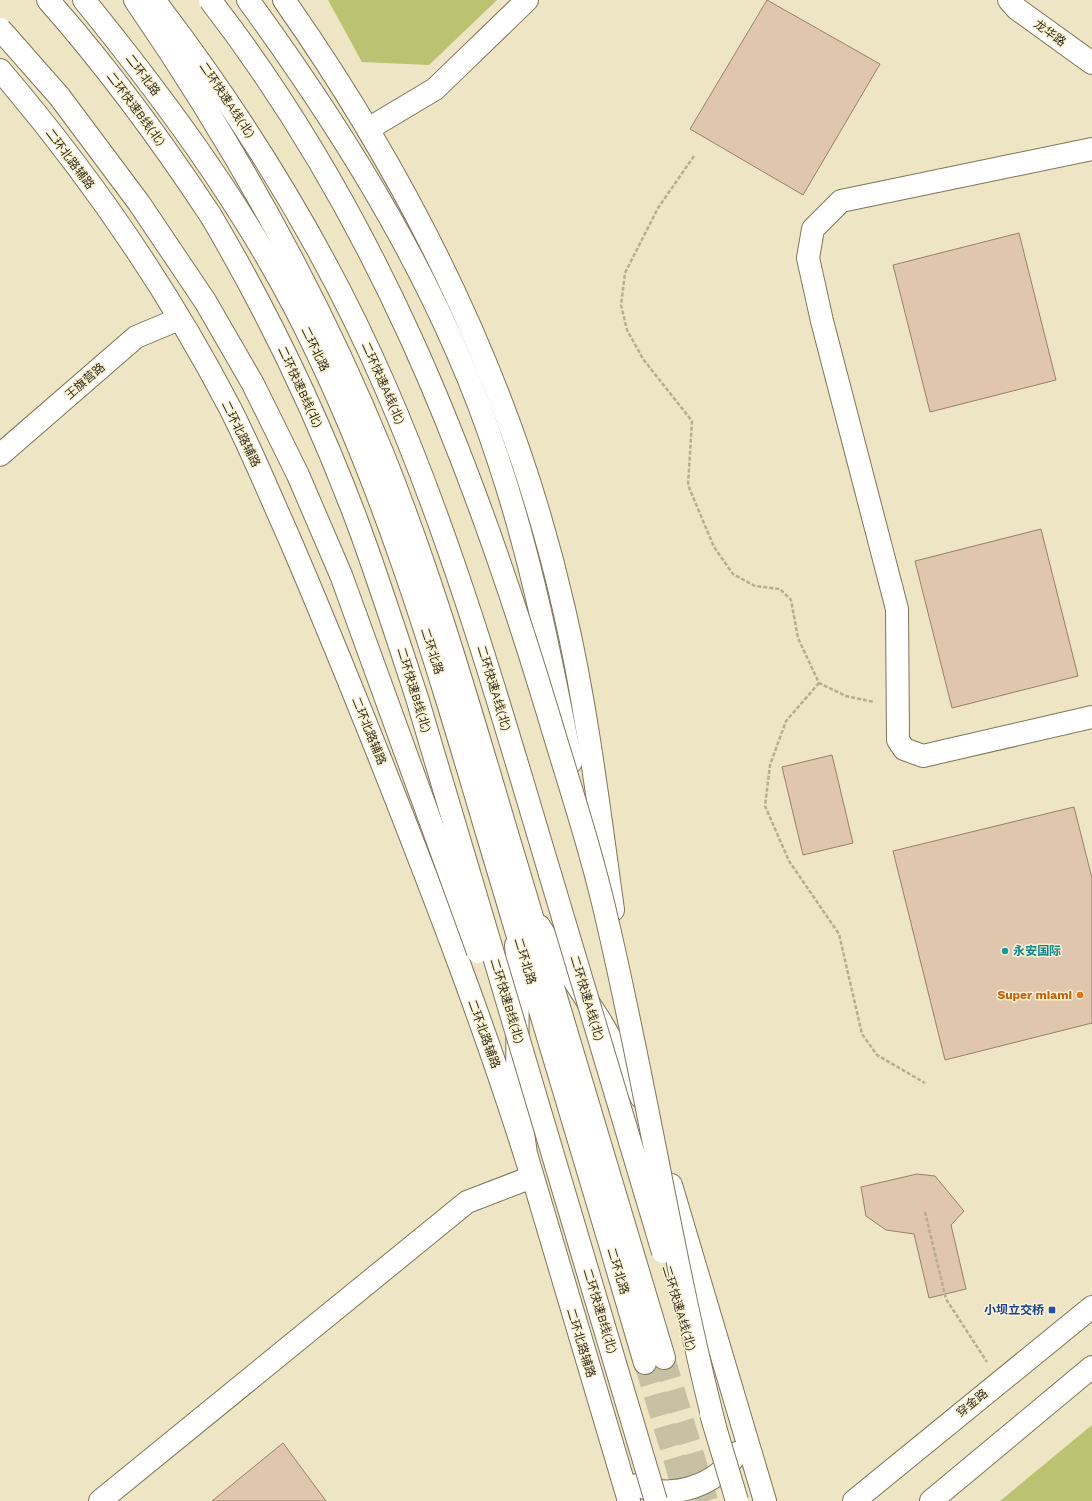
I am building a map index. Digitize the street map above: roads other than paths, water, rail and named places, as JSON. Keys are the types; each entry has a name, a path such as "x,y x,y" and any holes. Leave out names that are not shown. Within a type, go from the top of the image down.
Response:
{"main road":[{"name":"二环快速B线(北)","path":"48,0 79,36 150,127 211,216 268,318 315,417 358,523 397,637 656,1501"},
{"name":"二环北路","path":"84,0 137,65 191,139 243,218 293,304 318,354 361,452 405,570 444,690 518,904"},
{"name":"二环北路","path":"136,0 197,95 258,198 310,295 362,405 403,507 443,623 518,904 655,1360"},
{"name":"二环快速A线(北)","path":"154,0 218,86 250,134 309,232 361,334 408,441 450,554 490,676 715,1427"},
{"path":"210,0 254,60 323,167 376,262 426,369 472,481 493,540 533,663 592,861"},
{"path":"248,0 314,94 387,214 440,315 470,383 497,455 534,585 592,861 624,996 681,1280 715,1427 737,1501"},
{"path":"284,0 342,86 427,234 466,316 499,394 520,453 547,539 578,674 632,1033 643,1088 765,1501"},
{"path":"368,129 435,89 527,0"},
{"name":"龙华路","path":"1008,0 1017,9 1092,63"},
{"path":"0,29 59,96 156,226 201,295 237,355 284,444 313,507 355,610 552,1152"},
{"name":"二环北路辅路","path":"0,70 43,122 104,204 179,319 216,383 245,439 328,630 444,923 504,1090 532,1177 614,1452"},
{"path":"1092,149 841,201 813,229 808,258 822,321 897,609 898,740 904,749 923,756 1092,717"},
{"name":"王旗营路","path":"0,455 136,337 179,319"},
{"path":"518,904 537,924 598,1017 622,1058 641,1098 658,1143"},
{"path":"100,1501 467,1202 532,1177 522,1132 517,1091 518,968 516,937 518,904"},
{"name":"穿金路","path":"854,1501 999,1381 1092,1307"},
{"path":"931,1501 1092,1367"},
{"path":"614,1452 620,1466 628,1478 638,1486 649,1491 662,1493 687,1491 711,1480 730,1463 741,1442 742,1430 740,1418"},
{"path":"614,1452 629,1501"}],"tunnel":[{"path":"664,1358 707,1501"},
{"path":"645,1363 687,1501"}],"place":[{"name":"永安国际","path":"1005,951"},
{"name":"Super miami","path":"1080,995"},
{"name":"小坝立交桥","path":"1052,1310"}]}
